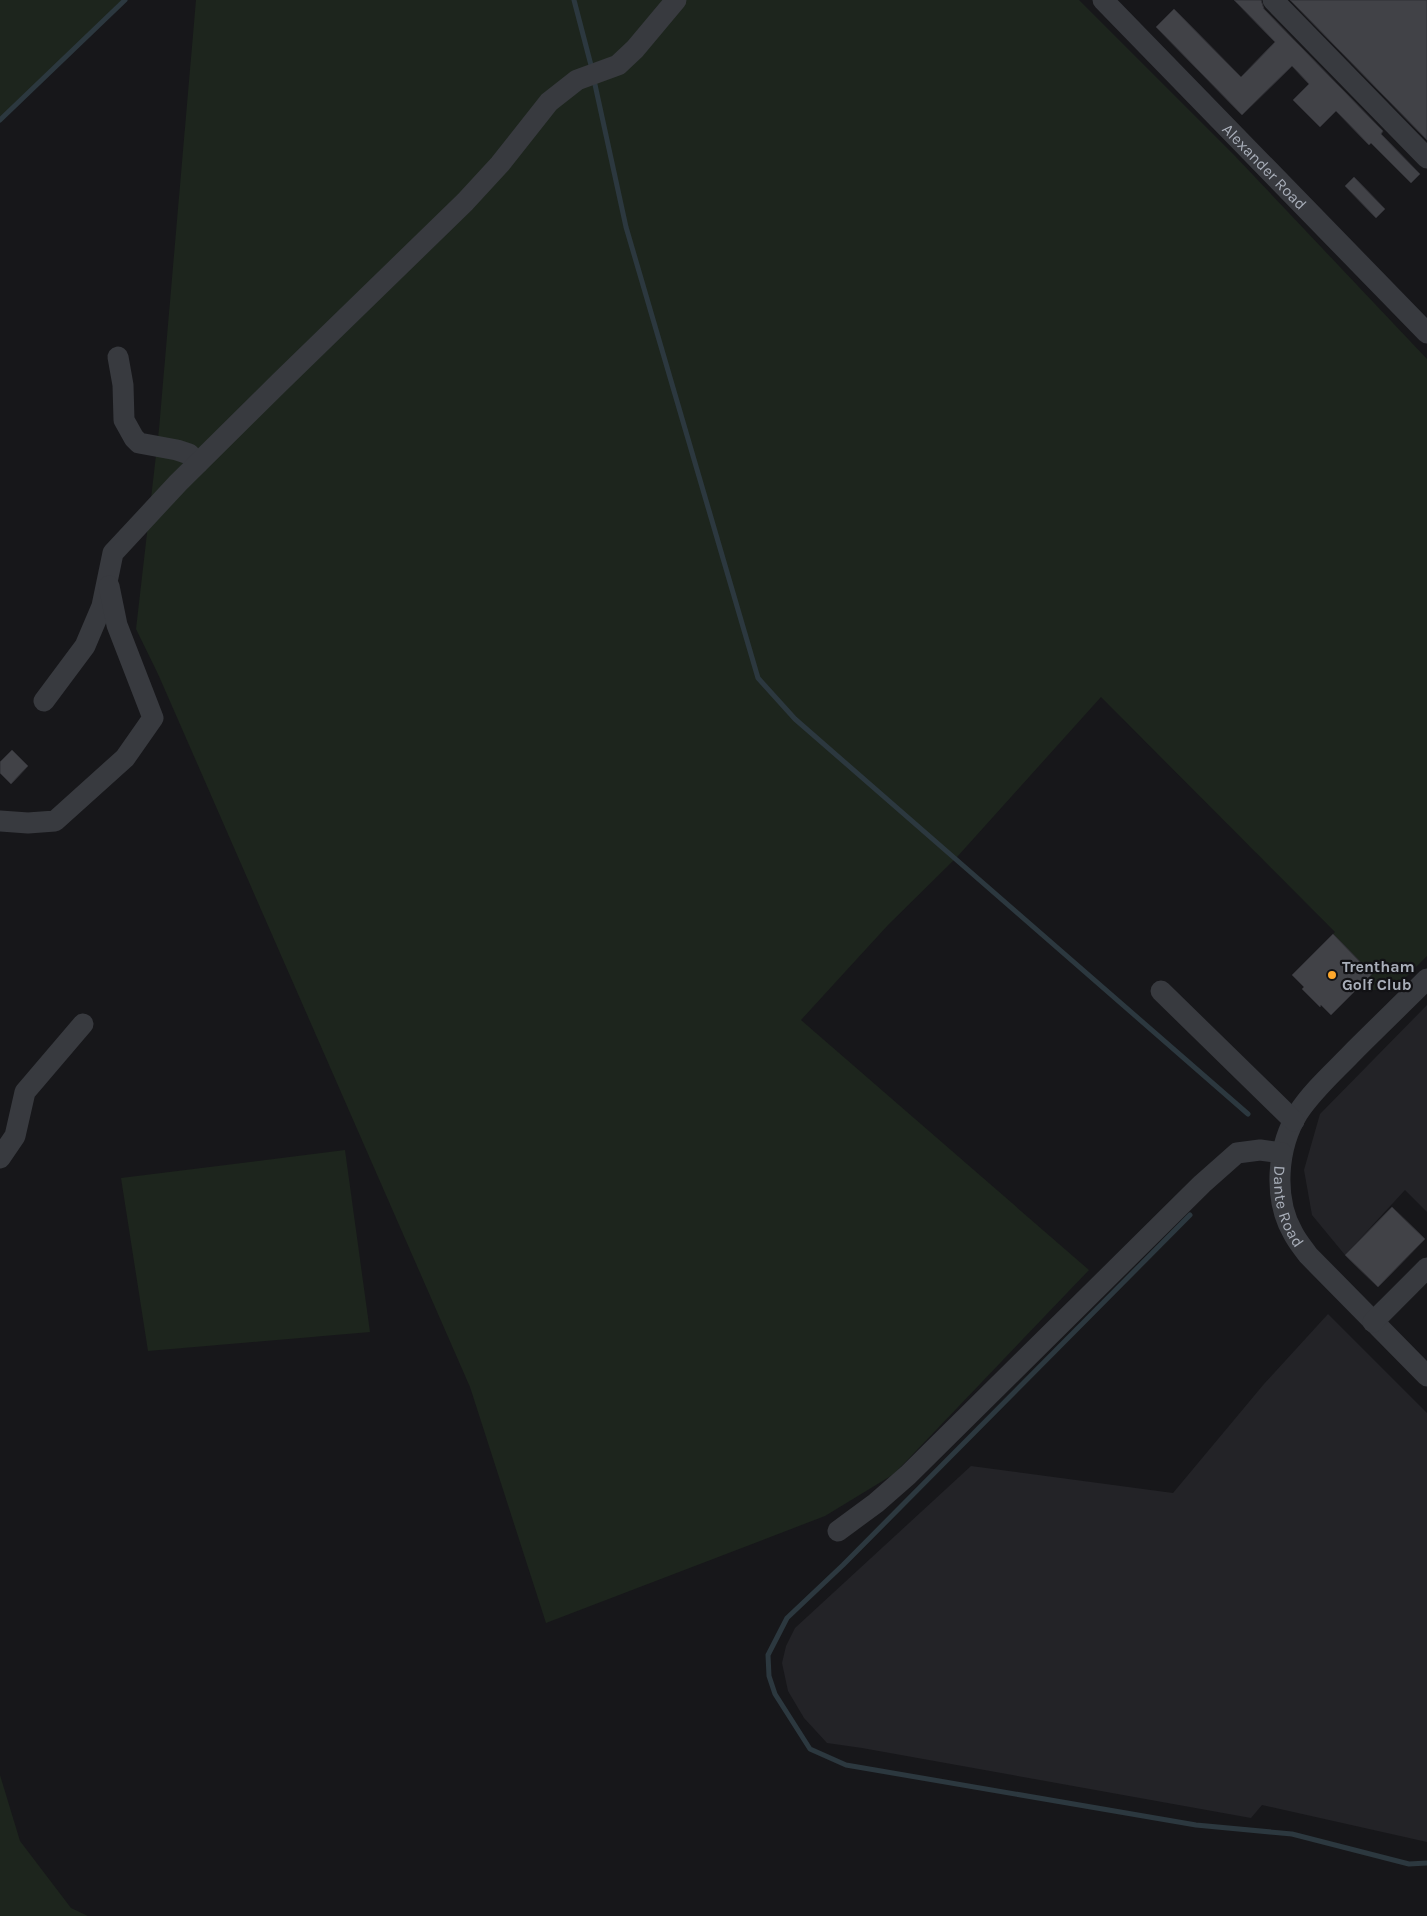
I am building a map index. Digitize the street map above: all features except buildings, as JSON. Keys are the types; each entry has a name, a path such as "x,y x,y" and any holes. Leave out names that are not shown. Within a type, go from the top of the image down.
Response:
{"street":[{"path":"44,701 85,646 102,606 113,553 198,463 465,202 500,164 548,102 568,85 583,77 618,65 635,49 676,0"},
{"name":"Alexander Road","path":"1103,0 1427,333"},
{"path":"1273,0 1427,158"},
{"path":"118,357 123,385 124,420 134,438 139,443 189,454 198,463"},
{"path":"0,821 28,823 55,821 125,758 153,718 117,625 107,576"},
{"name":"Dante Road","path":"1427,980 1320,1086 1298,1114 1282,1153 1280,1188 1284,1209 1292,1232 1308,1255 1427,1376"},
{"path":"1161,991 1294,1121"},
{"path":"0,1158 15,1136 25,1092 83,1024"},
{"path":"838,1531 876,1503 908,1475 1202,1184 1237,1152 1260,1150 1282,1153"},
{"path":"1373,1322 1427,1268"}],"shaded area":[{"path":"0,0 122,0 0,119"},
{"path":"196,0 1079,0 1235,156 1427,359 1427,956 1390,993 1382,986 1378,990 1373,990 1364,982 1372,974 1333,934 1335,932 1101,697 957,857 888,925 801,1020 1089,1270 894,1474 825,1516 546,1623 470,1387 158,674 136,629 159,429"},
{"path":"1427,1005 1427,1212 1405,1190 1345,1255 1312,1215 1304,1170 1320,1114"},
{"path":"345,1150 370,1332 148,1351 121,1178"},
{"path":"1328,1314 1427,1413 1427,1842 1262,1805 1251,1818 827,1743 804,1718 788,1691 782,1663 786,1646 795,1628 971,1466 1173,1493 1264,1384"},
{"path":"0,1775 20,1841 71,1908 88,1916 0,1916"}],"waterway":[{"path":"0,120 125,0"},
{"path":"574,0 592,69"},
{"path":"594,80 626,227 758,678 795,719 1248,1114"},
{"path":"1190,1215 843,1565 787,1618 768,1655 769,1676 775,1694 810,1749 846,1765 1196,1825 1292,1834 1409,1864 1427,1863"}],"place":[{"name":"Trentham Golf Club","path":"1332,975"}]}
